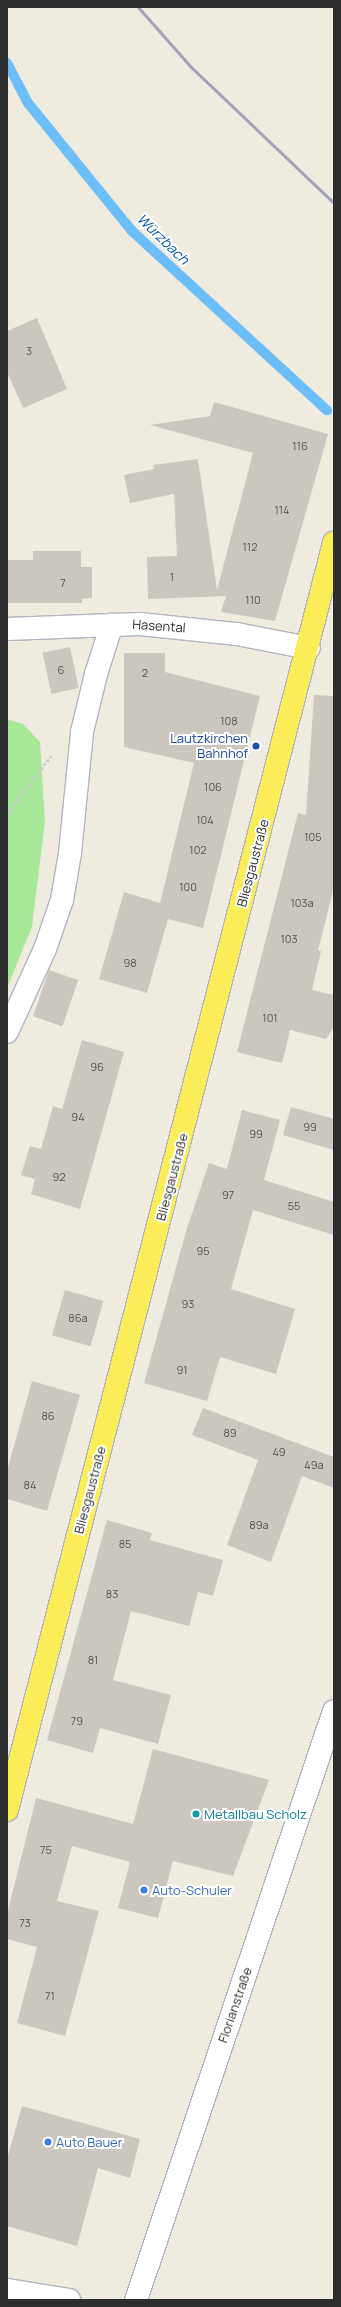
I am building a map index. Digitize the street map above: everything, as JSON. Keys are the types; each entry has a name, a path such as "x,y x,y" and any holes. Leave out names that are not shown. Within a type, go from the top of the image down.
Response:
{"main road":[{"name":"Bliesgaustraße","path":"7,1810 309,648 334,543"}],"street":[{"name":"Hasental","path":"7,629 112,624 178,627 237,634 309,648"},
{"path":"7,1032 45,949 62,900 70,853 82,732 96,674 112,624"},
{"name":"Florianstraße","path":"136,2300 334,1711"},
{"path":"7,2290 68,2300"}],"path":[{"path":"7,812 55,751"}],"green space":[{"path":"7,719 23,724 40,742 45,822 32,927 7,988"}],"building":[{"path":"37,318 67,389 23,408 7,372 7,331"},
{"path":"214,402 328,434 275,621 221,612 226,596 148,599 147,557 177,556 174,494 130,503 124,475 154,469 153,465 198,459 217,590 253,453 150,425 210,416"},
{"path":"33,551 81,551 81,567 92,567 92,598 82,599 82,603 7,603 7,560 33,560"},
{"path":"70,647 79,688 51,694 43,653"},
{"path":"124,653 165,653 165,672 260,696 203,928 168,919 147,993 99,979 124,892 160,903 194,763 124,747"},
{"path":"314,695 334,696 334,887 318,950 321,951 312,990 334,995 334,1027 326,1039 290,1030 282,1063 237,1052 298,813 306,815"},
{"path":"49,970 78,980 62,1026 33,1016"},
{"path":"82,1040 124,1052 80,1209 31,1194 35,1179 21,1175 30,1146 41,1149 53,1106 62,1109"},
{"path":"291,1107 334,1119 334,1150 283,1135"},
{"path":"242,1110 280,1120 264,1180 334,1202 334,1235 253,1210 231,1289 295,1309 276,1374 220,1357 207,1401 144,1383 187,1228 209,1163 227,1169"},
{"path":"65,1290 103,1301 90,1346 52,1335"},
{"path":"32,1381 80,1395 47,1511 7,1499 7,1471"},
{"path":"203,1408 334,1457 334,1488 302,1476 271,1562 227,1545 258,1460 192,1435"},
{"path":"107,1520 152,1533 150,1540 223,1560 213,1596 198,1592 189,1626 131,1611 113,1680 171,1695 158,1744 100,1728 93,1753 47,1740"},
{"path":"153,1749 269,1780 233,1876 173,1861 158,1918 118,1908 130,1862 72,1846 57,1901 99,1911 65,2036 17,2023 37,1947 7,1939 7,1914 36,1798 133,1824"},
{"path":"22,2106 140,2139 130,2178 98,2168 77,2246 7,2226 7,2159"}],"waterway":[{"name":"Würzbach","path":"7,63 28,103 132,231 327,410"}],"railway":[{"path":"138,7 191,67 334,203"}],"place":[{"name":"Lautzkirchen Bahnhof","path":"256,746"},
{"name":"Metallbau Scholz","path":"196,1814"},
{"name":"Auto-Schuler","path":"144,1890"},
{"name":"Auto Bauer","path":"48,2142"}]}
